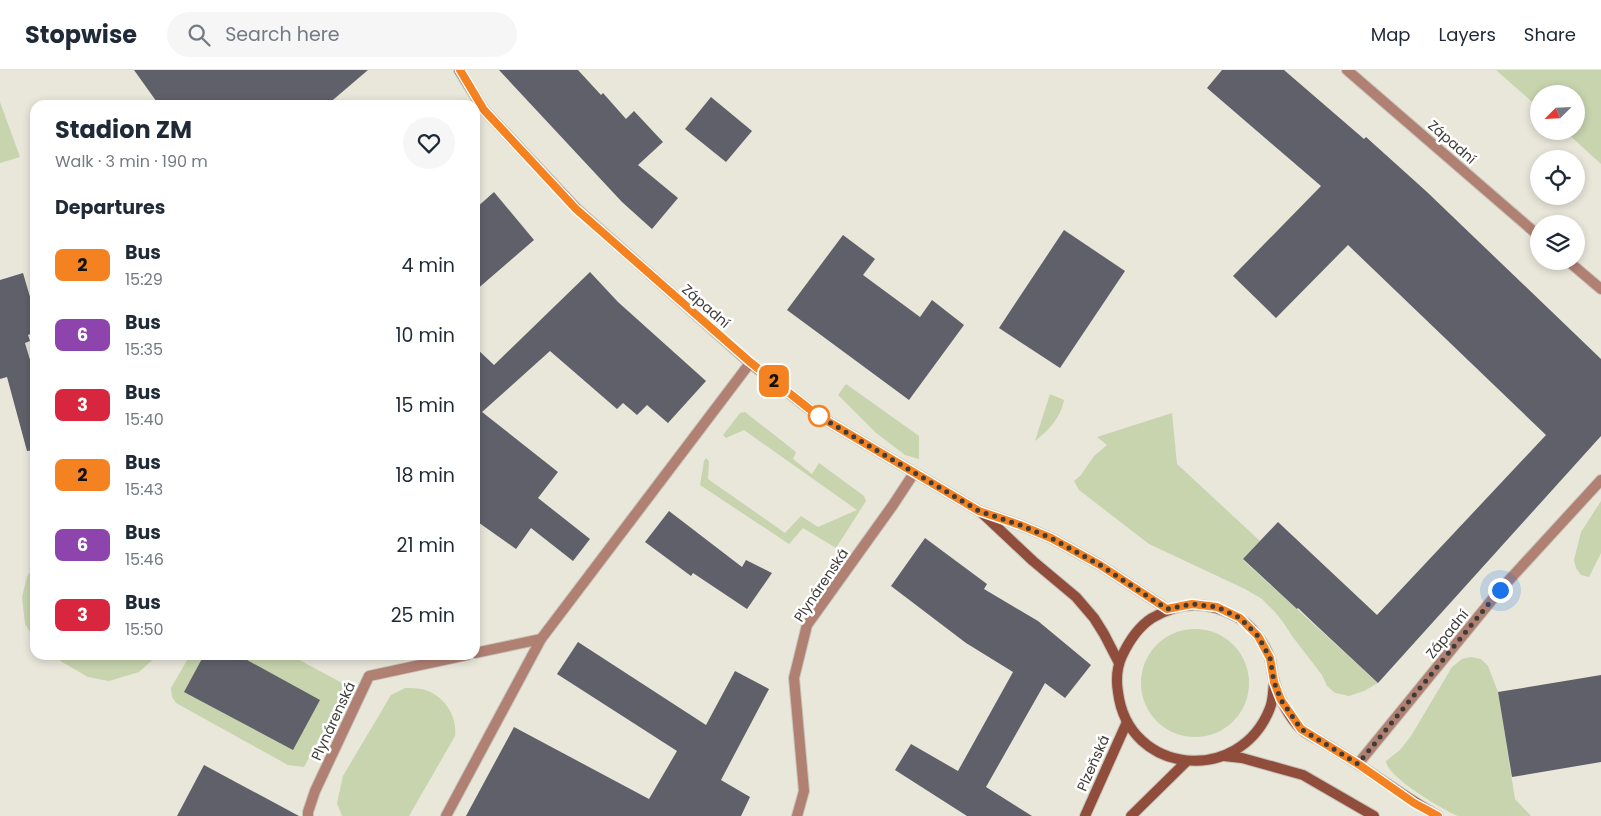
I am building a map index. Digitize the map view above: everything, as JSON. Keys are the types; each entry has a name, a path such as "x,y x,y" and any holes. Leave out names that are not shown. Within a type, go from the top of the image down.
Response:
{"street":[{"name":"Západní","path":"460,70 478,100"},
{"name":"Západní","path":"1347,70 1530,228"},
{"name":"Západní","path":"480,103 484,110 576,209 750,362 817,415 979,511 1051,538 1100,565 1167,609"},
{"path":"1578,270 1601,290"},
{"path":"446,816 541,640 750,362"},
{"name":"Plynárenská","path":"797,816 804,791 794,678 807,625 914,473"},
{"name":"Západní","path":"1358,764 1500,590 1601,480"},
{"name":"Západní","path":"979,511 1033,561 1076,597 1094,618 1119,663"},
{"path":"1274,682 1270,707 1259,730 1239,749 1214,759 1187,761 1164,755 1142,742 1127,722 1119,703 1116,683 1119,663 1129,640 1146,622 1167,609 1192,604 1217,607 1240,618 1258,636 1270,658 1274,682 1281,700 1301,729 1358,764 1414,803 1438,816"},
{"path":"480,652 541,640"},
{"name":"Plynárenská","path":"308,816 315,791 369,676 444,660"},
{"name":"Plzeňská","path":"1085,816 1127,722"},
{"path":"1223,756 1242,758 1303,775 1374,816"},
{"path":"1131,816 1187,761"}],"green space":[{"path":"1496,70 1601,70 1601,164 1575,140 1585,140 1585,85 1530,85 1530,100"},
{"path":"0,102 20,157 0,163"},
{"path":"846,384 919,436 919,459 905,455 875,432 838,395"},
{"path":"1050,394 1064,400 1054,423 1035,441"},
{"path":"745,412 796,452 793,459 812,474 819,463 864,496 866,501 836,548 803,528 789,544 700,485 706,458 709,461 708,479 785,533 801,516 818,527 857,510 744,430 726,438 723,435 740,413"},
{"path":"1172,413 1177,464 1260,541 1243,560 1378,683 1364,691 1349,696 1335,693 1327,686 1322,675 1283,622 1262,599 1245,589 1149,544 1079,490 1074,481 1081,475 1094,456 1107,445 1097,437"},
{"path":"1601,501 1601,553 1589,577 1581,575 1576,568 1574,560 1581,532"},
{"path":"30,572 30,632 25,624 22,597"},
{"path":"1195,629 1216,633 1233,645 1245,662 1249,683 1245,704 1233,721 1216,733 1195,737 1174,733 1157,721 1145,704 1141,683 1145,662 1157,645 1174,633"},
{"path":"1471,657 1481,659 1488,666 1498,692 1515,799 1531,816 1458,816 1428,800 1405,784 1389,768 1386,761 1400,750 1411,736 1452,667 1462,659"},
{"path":"59,660 152,660 139,672 109,681 88,677"},
{"path":"187,660 299,660 344,684 345,687 304,767 288,765 176,703 172,697 171,688"},
{"path":"405,688 429,691 442,700 454,720 455,736 409,816 342,816 337,803 343,776 391,695"}],"building":[{"path":"134,70 368,70 333,100 155,100"},
{"path":"499,70 578,70 601,95 603,93 626,119 634,111 663,142 638,165 678,198 652,229 622,202"},
{"path":"1222,70 1284,70 1364,139 1366,137 1427,192 1601,359 1601,436 1378,683 1243,559 1278,522 1377,615 1546,435 1348,245 1276,318 1233,276 1321,186 1207,88"},
{"path":"711,97 752,131 726,162 685,129"},
{"path":"494,192 534,240 480,287 480,205"},
{"path":"1064,230 1125,271 1060,368 999,328"},
{"path":"843,235 875,259 863,275 920,317 932,300 964,325 909,400 787,310"},
{"path":"590,272 618,302 706,381 668,423 647,405 637,415 623,403 617,409 550,351 482,412 558,472 538,498 590,539 573,561 531,528 516,549 480,524 480,352 494,365"},
{"path":"23,273 30,297 30,334 28,335 30,341 25,343 30,360 30,451 27,451 7,377 0,379 0,280"},
{"path":"669,511 742,567 746,560 772,573 747,609 693,573 691,576 645,542"},
{"path":"925,538 987,584 984,589 1038,621 1091,665 1065,698 1045,683 986,787 1032,816 967,816 895,770 911,744 958,771 1013,672 966,643 891,586"},
{"path":"578,642 706,725 735,671 769,689 721,780 750,797 741,816 466,816 514,727 649,799 677,751 557,674"},
{"path":"201,660 247,660 320,700 293,750 184,692"},
{"path":"1601,675 1601,762 1512,777 1498,692"},
{"path":"204,765 299,816 177,816"}],"bus line":[{"name":"2","path":"460,70 478,100"},
{"name":"2","path":"480,103 484,110 576,209 750,362 817,415 979,511 1051,538 1100,565 1167,609 1192,604 1217,607 1240,618 1258,636 1270,658 1274,682 1281,700 1301,729 1358,764 1414,803 1438,816"}],"route":[{"path":"819,416 817,415 979,511 1051,538 1100,565 1167,609 1192,604 1217,607 1240,618 1258,636 1270,658 1274,682 1281,700 1301,729 1358,764 1500,590"}]}
